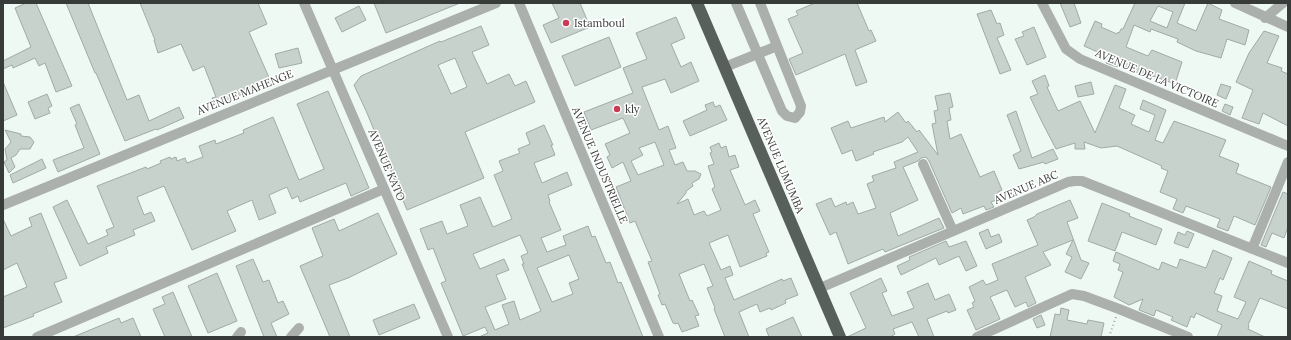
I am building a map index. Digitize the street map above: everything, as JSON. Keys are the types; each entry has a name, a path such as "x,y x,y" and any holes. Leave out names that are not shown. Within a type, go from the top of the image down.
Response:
{"highway":[{"name":"AVENUE LUMUMBA","path":"697,3 840,337"}],"street":[{"name":"AVENUE KATO","path":"304,3 448,337"},
{"name":"AVENUE MAHENGE","path":"3,205 496,3"},
{"name":"AVENUE INDUSTRIELLE","path":"519,3 659,337"},
{"path":"736,3 782,111 787,116 795,118 800,112 801,106 760,3"},
{"name":"AVENUE DE LA VICTOIRE","path":"1042,3 1062,43 1072,55 1288,146"},
{"path":"1235,3 1265,18 1288,27"},
{"path":"1265,18 1283,3"},
{"path":"725,67 777,46"},
{"path":"1252,249 1288,162"},
{"path":"923,164 953,231"},
{"name":"AVENUE ABC","path":"820,288 1068,182 1074,181 1082,182 1288,263"},
{"path":"38,337 384,188"},
{"path":"977,337 1072,294 1084,296 1188,337"},
{"path":"291,337 298,328"}],"path":[{"path":"1109,337 1119,309"}],"building":[{"path":"26,3 36,3 72,86 56,92 45,63 39,66 35,58 13,68 12,65 3,69 3,61 31,47 15,8"},
{"path":"66,3 88,3 127,100 139,95 149,121 179,107 184,118 157,130 156,129 125,141"},
{"path":"140,3 258,3 267,24 249,32 271,82 242,94 228,102 215,106 212,98 216,97 204,66 193,71 181,44 158,53 155,40"},
{"path":"374,3 460,3 386,33"},
{"path":"552,3 580,3 590,27 551,43 543,25 559,18"},
{"path":"815,3 857,3 869,31 871,30 876,41 855,50 867,82 856,86 845,54 796,75 789,59 803,53 788,19 798,15 796,11"},
{"path":"1060,3 1074,3 1081,23 1070,27"},
{"path":"1135,3 1185,3 1177,23 1196,31 1208,3 1222,10 1219,19 1249,30 1245,45 1227,39 1221,58 1196,51 1177,42 1178,39 1151,29 1150,32 1134,25 1126,47 1148,56 1152,50 1182,62 1175,84 1153,76 1152,78 1118,65 1117,67 1106,63 1109,57 1084,46 1095,21 1102,24 1101,27 1117,34 1121,29 1123,29","holes":["1158,6 1173,12 1167,28 1150,21"]},
{"path":"359,6 366,20 342,32 335,18"},
{"path":"991,10 997,24 1000,23 1004,35 997,38 1011,70 1000,74 977,14"},
{"path":"676,17 685,38 671,44 681,67 691,62 699,81 671,93 665,79 642,87 659,130 668,126 676,148 669,150 675,165 683,162 687,171 695,171 701,174 699,179 692,183 693,186 686,191 677,204 688,199 694,215 704,211 707,216 721,210 712,189 715,187 708,166 714,164 710,153 712,152 710,147 719,143 721,148 726,146 729,157 735,155 739,167 730,170 745,205 755,200 760,211 753,214 769,252 766,253 767,256 740,267 728,235 709,243 721,270 730,266 733,275 725,278 734,300 782,279 783,281 791,278 798,295 785,300 786,303 771,310 770,308 760,312 757,304 739,312 749,337 725,337 707,288 713,286 704,264 679,274 690,301 692,300 699,315 695,316 699,326 682,332 678,323 673,323 665,304 662,305 658,295 660,294 648,262 652,261 635,221 630,223 616,187 631,181 623,162 612,168 607,157 610,155 605,144 630,133 623,118 591,130 584,112 633,93 623,68 647,59 636,33","holes":["655,142 664,165 638,175 631,161 643,155 639,148"]},
{"path":"481,26 489,45 472,52 487,84 509,74 515,86 526,81 535,102 465,132 484,178 407,210 354,85 361,76 440,41 441,42","holes":["455,58 467,87 451,94 438,65"]},
{"path":"1034,27 1046,57 1027,65 1015,39 1024,36 1022,32"},
{"path":"1264,31 1279,36 1267,63 1282,68 1281,71 1288,74 1288,126 1263,113 1259,124 1242,118 1253,90 1236,82 1249,53"},
{"path":"609,37 621,67 575,86 562,56"},
{"path":"298,48 302,63 279,68 275,54"},
{"path":"1045,75 1049,86 1047,87 1058,111 1080,101 1095,133 1115,85 1126,89 1119,108 1135,115 1131,124 1149,132 1155,115 1140,109 1143,100 1166,110 1155,140 1163,143 1174,121 1226,140 1219,156 1239,164 1236,173 1271,187 1255,225 1234,216 1228,231 1217,227 1220,219 1186,206 1183,213 1173,209 1177,199 1160,192 1168,171 1161,168 1162,166 1117,146 1101,148 1084,142 1085,149 1075,149 1075,143 1056,149 1030,97 1038,94 1032,81"},
{"path":"3,82 17,115 3,121"},
{"path":"1091,82 1094,94 1078,97 1075,86"},
{"path":"1221,84 1231,87 1226,99 1217,95"},
{"path":"328,91 369,188 351,196 346,183 300,202 298,196 292,199 287,187 269,195 276,213 259,220 252,200 227,211 236,231 192,250 164,186 137,197 144,215 151,212 155,221 133,230 135,235 106,247 108,253 80,266 53,207 67,200 88,244 108,235 106,230 114,227 97,186 146,167 147,169 170,157 171,159 176,157 177,161 185,158 187,163 203,157 199,146 215,140 216,144 244,133 243,130 273,117 299,180 324,169 297,104"},
{"path":"950,93 953,107 949,108 951,120 947,121 950,139 961,134 980,177 994,171 1002,190 998,192 1001,198 991,202 994,207 986,210 984,206 963,214 961,208 952,213 929,161 926,157 921,158 918,161 903,167 918,200 890,213 898,236 939,218 944,228 885,252 883,249 848,264 836,232 830,235 816,204 831,198 835,207 846,202 847,205 853,202 858,214 876,208 867,184 874,181 872,176 896,168 894,162 918,152 908,137 902,142 873,152 874,154 856,161 852,150 842,154 831,128 848,121 851,128 884,117 885,122 898,112 906,123 908,121 917,132 919,130 938,155 932,124 936,123 934,111 938,110 935,96"},
{"path":"47,94 52,106 48,108 50,113 35,119 28,102"},
{"path":"713,102 715,107 720,105 727,120 690,136 683,121 707,110 705,105"},
{"path":"79,104 100,154 58,172 53,160 84,148 75,125 77,124 70,108"},
{"path":"1225,104 1233,107 1230,115 1222,111"},
{"path":"1016,111 1032,158 1053,149 1058,159 1045,164 1044,162 1019,169 1013,155 1021,151 1007,115"},
{"path":"544,125 553,145 551,145 555,155 534,163 542,183 567,172 572,185 548,195 549,202 561,230 541,238 547,252 566,245 563,236 588,226 592,237 595,236 606,263 610,262 618,283 621,282 643,337 479,337 488,333 485,327 463,336 441,283 446,281 433,248 428,250 420,229 442,221 447,234 468,226 460,205 480,197 493,227 512,219 494,175 503,171 499,161 520,153 518,149 530,144 526,133","holes":["520,235 528,253 521,256 524,264 522,264 541,311 520,320 514,301 502,305 509,324 495,330 485,307 506,299 496,275 509,270 504,259 480,269 473,254","569,255 579,279 569,283 573,294 552,302 537,268"]},
{"path":"5,130 21,134 21,136 30,137 34,142 30,149 20,149 16,155 11,158 15,167 9,173 4,162 7,160 5,149 11,142"},
{"path":"42,159 46,168 13,183 10,175"},
{"path":"1283,192 1288,194 1288,227 1284,238 1272,233 1266,247 1261,245"},
{"path":"1070,200 1078,218 1067,222 1081,260 1089,263 1081,279 1065,272 1072,257 1066,254 1073,240 1043,252 1051,265 1025,277 1036,303 1028,307 1026,302 1015,307 1007,290 990,297 1000,319 976,330 967,310 974,307 972,303 975,301 969,287 983,280 986,285 998,280 992,264 1038,245 1027,220 1037,214"},
{"path":"1102,203 1162,229 1156,245 1122,232 1115,251 1088,241"},
{"path":"41,213 67,278 54,283 62,302 33,314 34,316 3,328 3,297 27,287 17,263 3,270 3,219 11,236 32,226 29,218"},
{"path":"378,213 397,254 348,278 329,285 350,337 330,337 300,266 323,256 312,228 334,219 339,231"},
{"path":"988,229 991,237 999,234 1002,242 986,249 979,233"},
{"path":"1187,231 1194,234 1188,248 1174,243 1178,232 1185,235"},
{"path":"946,241 949,247 966,241 977,266 966,271 959,256 939,265 936,258 901,275 897,266 910,260 909,257"},
{"path":"1213,250 1232,258 1223,280 1220,278 1214,293 1222,296 1217,311 1238,319 1246,302 1234,297 1249,261 1272,271 1271,274 1288,281 1288,309 1260,298 1248,325 1248,329 1265,337 1217,337 1222,325 1196,313 1194,318 1191,316 1187,327 1171,320 1173,317 1156,310 1154,316 1139,310 1143,299 1129,305 1114,297 1123,272 1118,270 1120,264 1113,261 1116,252 1159,270 1162,262 1177,268 1180,259 1206,268"},
{"path":"253,259 263,282 269,280 278,303 283,301 289,314 271,323 277,337 264,337 236,266"},
{"path":"217,273 237,321 208,333 188,286"},
{"path":"881,278 887,291 882,293 892,316 914,308 907,292 928,283 935,300 949,294 956,310 948,313 947,311 927,319 934,337 919,337 912,322 893,329 895,334 890,337 847,337 866,328 850,293"},
{"path":"173,292 192,337 165,337 153,309 165,304 162,297"},
{"path":"414,304 420,318 379,335 373,320"},
{"path":"1061,308 1069,310 1067,320 1087,324 1088,320 1104,323 1101,337 1050,337 1055,314 1060,315"},
{"path":"1041,315 1045,325 1037,328 1033,319"},
{"path":"793,317 802,337 769,337 766,329"},
{"path":"119,318 121,323 133,318 141,337 73,337"}],"place":[{"name":"Istamboul","path":"566,23"},
{"name":"kly","path":"617,109"}]}
